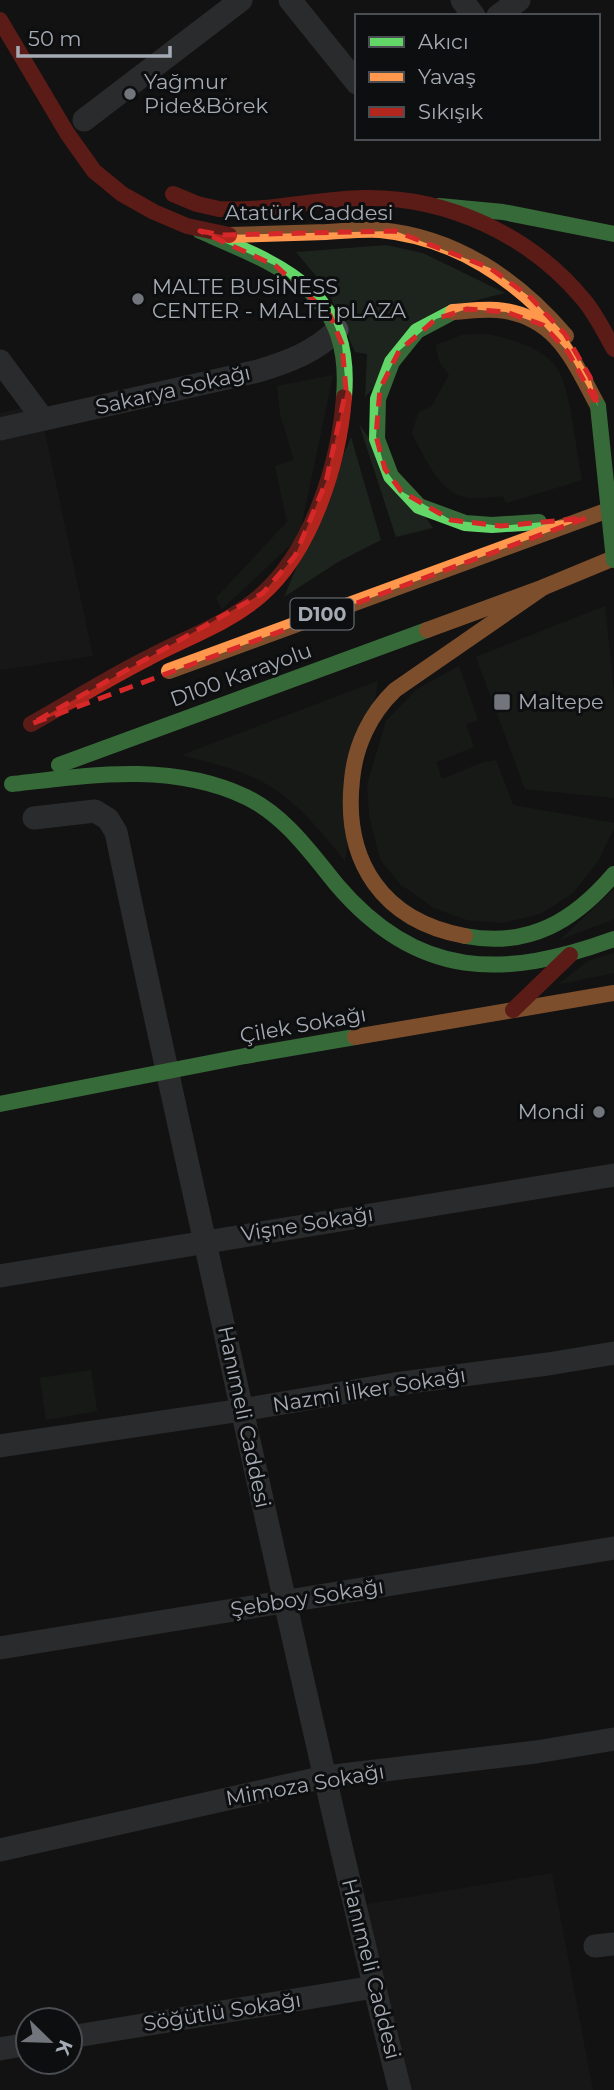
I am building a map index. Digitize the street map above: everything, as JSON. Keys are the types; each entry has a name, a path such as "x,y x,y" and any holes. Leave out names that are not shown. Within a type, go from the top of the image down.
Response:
{"main road":[{"name":"Atatürk Caddesi","path":"0,20 75,146 95,172 121,192 146,208 200,231 222,235 395,231 467,256 511,282 550,316 577,353 590,377 598,406"},
{"name":"Atatürk Caddesi","path":"161,188 189,202 219,209 365,198 414,200 439,206 514,240 558,273 584,299 614,349"},
{"path":"439,206 503,212 614,234"},
{"path":"134,684 26,726 128,668 232,615 263,593 295,556 312,520 336,449 346,390 342,344 337,330 320,303 296,280 276,266 200,231"},
{"path":"586,518 501,526 481,525 455,521 429,511 401,491 386,469 376,436 375,421 380,389 390,365 406,342 436,319 467,309 486,308 524,316 542,325 568,352 598,406 614,559"},
{"name":"D100 Karayolu","path":"160,675 614,508"},
{"name":"D100 Karayolu","path":"6,787 77,757 614,559"},
{"path":"544,587 407,679 381,704 370,721 355,760 349,803 355,845 363,867 375,885 407,914 425,925 473,939 502,940 527,936 558,925 583,908 614,874"},
{"path":"6,787 120,772 160,773 200,780 247,797 268,810 302,841 344,893 371,921 415,948 450,961 501,968 545,962 614,939"},
{"path":"513,1010 570,955"},
{"name":"Çilek Sokağı","path":"0,1104 166,1071 614,993"}],"street":[{"path":"84,120 241,0"},
{"path":"290,0 355,81"},
{"path":"461,0 472,14"},
{"path":"501,14 519,0"},
{"name":"Sakarya Sokağı","path":"0,429 258,371 292,360 325,342 337,330"},
{"path":"0,361 43,419"},
{"name":"Hanımeli Caddesi","path":"34,818 95,811 106,816 113,825 285,1602 400,2090"},
{"name":"Vişne Sokağı","path":"0,1276 614,1175"},
{"name":"Nazmi İlker Sokağı","path":"0,1446 243,1410 395,1384 614,1353"},
{"name":"Şebboy Sokağı","path":"0,1648 614,1548"},
{"name":"Mimoza Sokağı","path":"0,1850 325,1777 536,1752 614,1739"},
{"name":"Söğütlü Sokağı","path":"84,2035 374,1986"}],"highlighted area":[{"path":"200,231 222,235 395,231 490,268 530,297 565,334 590,377 598,406 568,352 543,325 506,312 467,309 436,319 399,351 380,389 376,436 385,469 401,491 451,520 501,526 586,518 31,724 263,593 295,556 326,482 346,390 342,344 330,315 276,266"}],"shaded area":[{"path":"386,245 423,253 505,293 453,306 365,397 367,354 355,352 327,289 296,252"},
{"path":"487,334 528,346 547,358 560,374 568,397 582,480 506,503 503,496 469,498 459,495 449,490 434,474 412,434 418,413 432,406 449,375 439,361 436,345 462,335"},
{"path":"333,375 299,537 222,609 216,598 287,522 275,466 294,460 280,414 277,386"},
{"path":"30,406 44,428 93,656 0,670 0,413"},
{"path":"359,424 433,528 396,537"},
{"path":"351,437 381,540 338,562 284,597"},
{"path":"605,606 614,694 614,798 525,789 476,657"},
{"path":"459,666 478,720 466,724 474,747 436,762 442,779 481,763 496,760 513,805 614,823 598,861 573,893 540,914 503,923 467,920 434,908 400,884 380,859 369,815 367,785 386,721 417,689"},
{"path":"378,681 345,861 306,816 272,787 241,772 182,755"},
{"path":"614,889 614,919 560,940"},
{"path":"614,953 614,973 559,984 588,961"},
{"path":"91,1370 97,1411 46,1420 40,1378"},
{"path":"552,1873 593,2090 408,2090 363,1905"}],"traffic: fast":[{"path":"439,206 503,212 614,234"},
{"path":"200,231 284,271 324,307 337,331 344,361 344,397"},
{"path":"453,312 417,331 392,362 378,399 377,439 391,476 419,506 465,523 492,525 539,522"},
{"path":"598,406 614,560"},
{"path":"59,765 427,630"},
{"path":"12,784 101,775 160,775 218,786 246,797 285,824 337,885 368,916 399,939 431,954 465,963 499,965 536,961 614,939"},
{"path":"465,936 510,938 548,927 583,905 614,874"},
{"path":"0,1104 355,1037"}],"traffic: slow":[{"path":"229,235 373,230 408,234 434,242 483,264 527,296 566,336"},
{"path":"453,312 497,310 517,314 548,330 571,357 598,406"},
{"path":"169,671 614,508"},
{"path":"427,630 614,558"},
{"path":"465,936 411,917 391,902 374,883 362,861 354,837 351,810 356,755 371,720 395,690 544,587"},
{"path":"355,1037 614,993"}],"traffic: jam":[{"path":"0,20 67,133 94,171 122,194 154,212 187,226 229,235"},
{"path":"173,194 219,209 255,209 363,198 394,199 455,212 512,238 562,276 588,305 614,349"},
{"path":"31,724 133,666 234,615 260,596 294,555 320,504 336,450 344,397"},
{"path":"513,1010 570,955"}],"place":[{"name":"Yağmur Pide&Börek","path":"130,94"},
{"name":"MALTE BUSİNESS CENTER - MALTE pLAZA","path":"138,299"},
{"name":"Maltepe","path":"502,702"},
{"name":"Mondi","path":"599,1112"}]}
